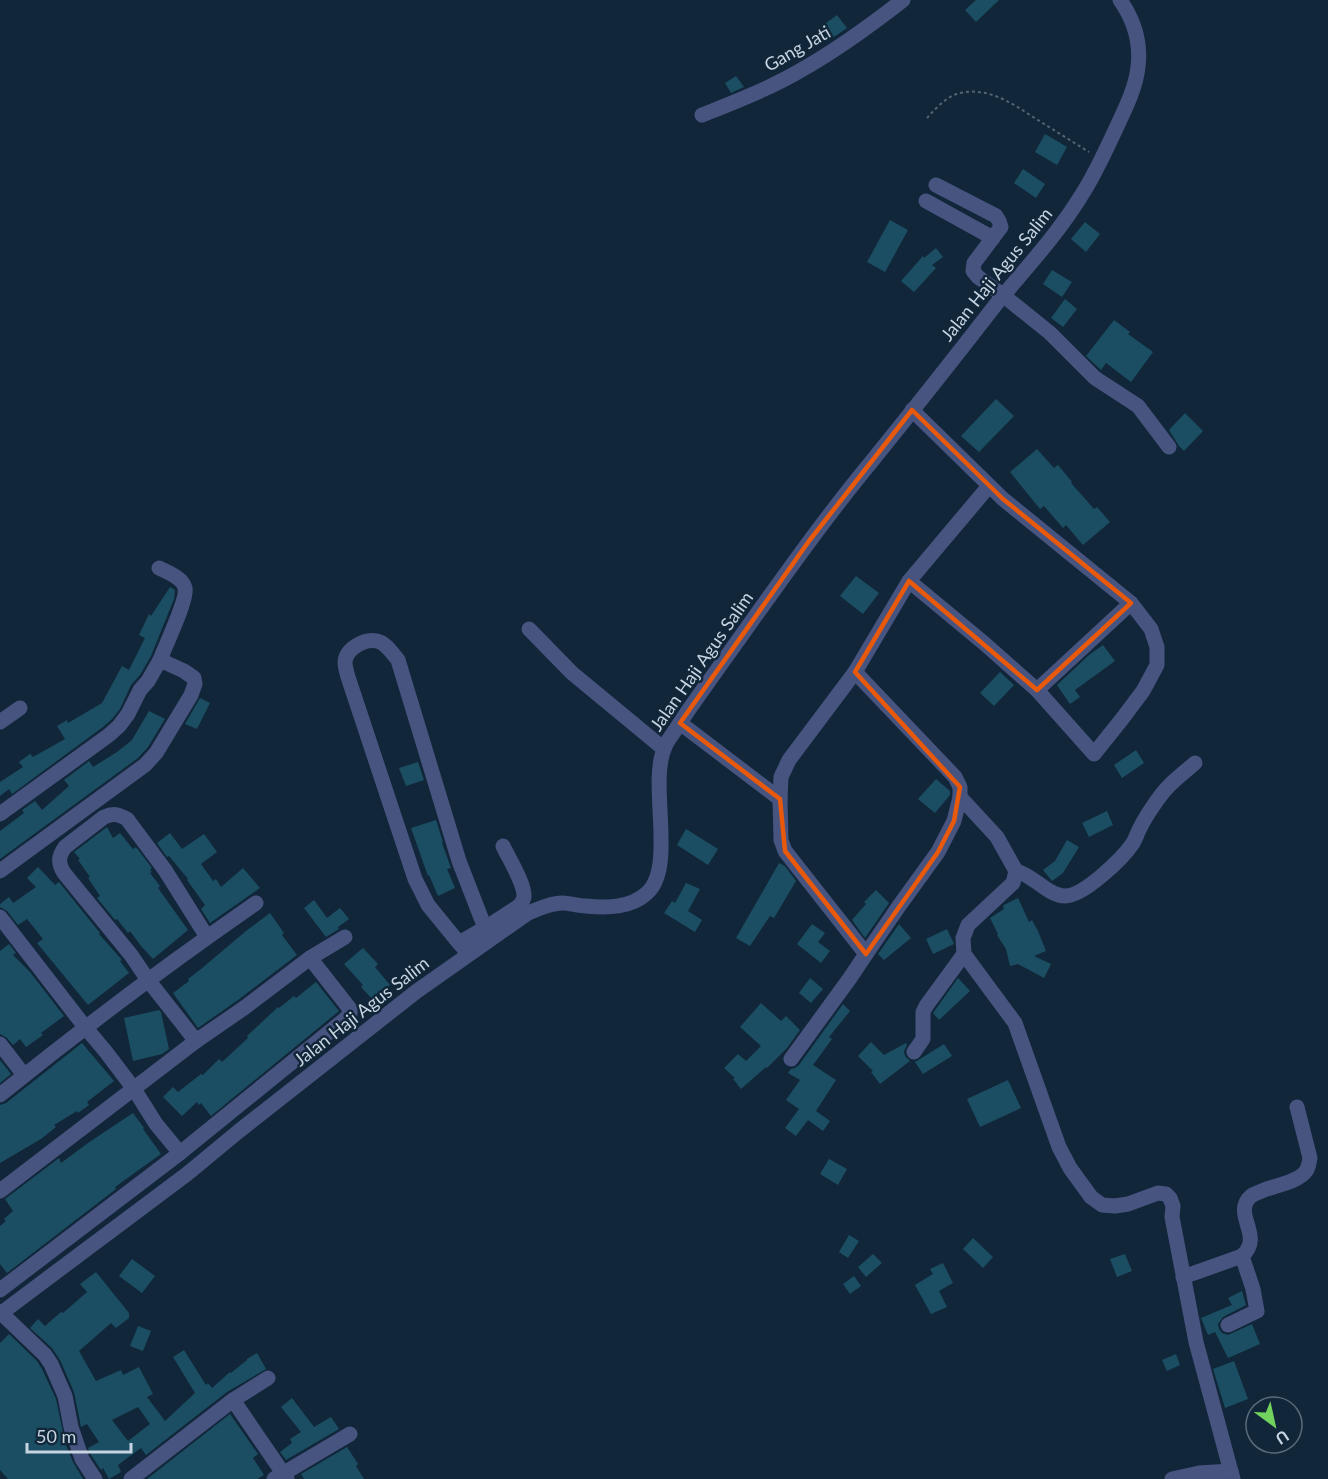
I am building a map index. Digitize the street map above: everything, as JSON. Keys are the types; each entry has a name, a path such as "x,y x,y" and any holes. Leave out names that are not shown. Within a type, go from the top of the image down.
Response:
{"street":[{"name":"Gang Jati","path":"702,115 747,97 804,69 903,0"},
{"name":"Jalan Haji Agus Salim","path":"0,1313 187,1174 391,1011 464,949 528,913 547,906 561,903 617,906 638,900 652,888 660,864 659,787 664,748 809,540 1042,251 1082,195 1102,160 1131,94 1138,70 1139,49 1134,27 1120,0"},
{"path":"936,185 996,216 999,221 1001,227 974,264 973,271 978,277 1050,333 1095,378 1138,406 1169,447"},
{"path":"926,201 993,238"},
{"path":"909,581 1037,690 1094,754 1143,691 1157,665 1157,647 1151,628 1131,603 1003,499 912,410"},
{"path":"866,954 785,851 781,840 781,777 789,760 855,672 909,581 989,486"},
{"path":"0,814 114,730 128,714 140,690 160,660 183,602 185,588 182,583 159,568"},
{"path":"1037,690 1131,603"},
{"path":"529,629 572,673 664,748"},
{"path":"485,928 459,861 398,660 388,647 378,641 367,641 355,647 348,653 345,662 348,677 415,879 428,905 464,949 485,928 523,901 522,886 503,846"},
{"path":"0,871 146,765 156,753 195,684 194,678 184,671 160,660"},
{"path":"791,1059 938,852 954,821 960,797 960,787 955,777 855,672"},
{"path":"0,722 20,708"},
{"path":"680,723 780,799"},
{"path":"1016,871 1022,872 1058,895 1066,896 1086,887 1106,872 1133,843 1142,824 1166,789 1195,764"},
{"path":"960,797 997,837 1016,871 1013,883 968,925 963,938 964,954 1015,1023 1059,1147 1070,1168 1091,1197 1102,1205 1128,1204 1158,1193 1166,1194 1170,1198 1196,1342 1232,1475 1199,1473 1172,1479"},
{"path":"195,1041 131,955 64,873 59,864 65,847 104,818 115,814 127,819 165,870 207,937"},
{"path":"0,1095 85,1027 256,903"},
{"path":"0,917 134,1089 146,1111 180,1153"},
{"path":"0,1191 195,1041 244,1008 310,958 345,937"},
{"path":"914,1052 923,1039 923,1012 926,1006 964,954"},
{"path":"15,1302 1,1288 180,1153 350,1014 345,1001 310,958"},
{"path":"0,1044 24,1075"},
{"path":"1183,1277 1242,1256 1251,1243 1251,1235 1244,1213 1246,1202 1255,1194 1301,1177 1306,1172 1310,1158 1298,1107"},
{"path":"1228,1325 1257,1311 1253,1289 1242,1256"},
{"path":"0,1313 45,1355 51,1364 65,1396 71,1427 82,1459 95,1479"},
{"path":"131,1479 233,1400 268,1378"},
{"path":"233,1400 282,1477 350,1434"}],"path":[{"path":"927,118 951,97 960,93 980,92 1005,100 1102,160"}],"highlighted area":[{"path":"912,410 1003,499 1131,603 1037,690 909,581 855,672 960,787 954,821 938,852 866,954 785,851 780,799 680,723 809,541"}],"building":[{"path":"976,0 999,0 976,22 965,10"},
{"path":"837,15 847,28 831,39 822,26"},
{"path":"736,76 744,87 731,93 725,83"},
{"path":"1045,134 1067,147 1057,165 1035,152"},
{"path":"1023,169 1045,184 1036,198 1014,183"},
{"path":"890,220 908,230 885,272 867,262"},
{"path":"1085,222 1100,234 1086,252 1071,239"},
{"path":"936,248 943,257 932,265 936,268 914,292 901,281 923,256 924,258"},
{"path":"1052,270 1072,282 1062,297 1043,284"},
{"path":"1065,299 1077,309 1063,327 1051,318"},
{"path":"1114,320 1130,332 1128,334 1153,352 1131,382 1106,363 1101,370 1086,356"},
{"path":"996,399 1014,416 979,452 961,436"},
{"path":"1185,413 1203,431 1184,451 1169,430"},
{"path":"1037,449 1054,468 1058,465 1094,509 1097,507 1110,522 1083,545 1066,525 1063,528 1044,506 1040,509 1010,472"},
{"path":"856,576 879,593 863,614 840,596"},
{"path":"170,587 175,590 174,599 151,656 112,719 12,794 9,789 0,796 0,782 23,767 19,762 30,754 33,757 65,739 57,726 67,720 68,723 102,703 122,666 129,670 145,638 139,635 149,614 151,616"},
{"path":"1103,645 1115,661 1075,690 1080,697 1070,704 1057,685"},
{"path":"1000,672 1014,685 994,706 980,693"},
{"path":"200,698 210,703 197,729 185,724"},
{"path":"149,711 165,719 148,747 138,758 0,859 0,831 24,813 22,810 35,801 42,810 69,786 64,780 89,761 93,767 132,740"},
{"path":"1136,750 1144,763 1122,778 1114,765"},
{"path":"418,762 424,780 406,786 399,768"},
{"path":"936,779 950,791 950,795 935,813 918,799"},
{"path":"1107,811 1113,825 1089,837 1082,823"},
{"path":"436,820 451,868 447,869 455,888 438,896 428,876 411,828"},
{"path":"107,827 113,838 120,833 133,849 136,847 152,868 150,873 160,886 158,888 188,930 153,959 130,931 128,933 117,919 115,920 97,898 100,896 74,852"},
{"path":"686,829 718,849 708,865 677,845"},
{"path":"170,833 182,849 204,834 217,852 201,864 213,881 216,879 221,887 243,868 260,888 210,923 201,909 205,905 188,879 157,843"},
{"path":"1067,840 1079,847 1063,873 1052,881 1043,870 1055,861"},
{"path":"779,863 785,866 796,881 774,918 770,916 750,946 736,938"},
{"path":"38,867 55,885 59,882 122,960 120,961 129,973 88,1005 37,943 43,939 27,919 18,925 7,911 0,907 0,904 9,897 13,903 36,887 27,878"},
{"path":"686,883 700,889 688,911 702,920 695,932 664,913 672,901 675,903"},
{"path":"876,890 889,903 865,938 852,920 866,904 864,902"},
{"path":"1018,898 1029,922 1032,920 1038,931 1046,951 1034,956 1051,964 1044,978 1018,964 1010,966 1006,949 990,918 1004,909 1004,905"},
{"path":"314,900 327,918 340,908 349,919 326,937 304,908"},
{"path":"270,913 284,933 282,935 297,955 198,1028 173,993"},
{"path":"812,924 825,933 818,942 830,951 821,963 797,944"},
{"path":"899,924 911,938 884,960 878,954"},
{"path":"947,929 954,944 933,954 926,939"},
{"path":"9,944 16,953 13,955 30,972 64,1016 26,1047 20,1039 13,1045 0,1034 0,951"},
{"path":"363,948 378,964 375,967 390,985 373,1000 344,964"},
{"path":"810,978 823,989 811,1003 799,993"},
{"path":"958,978 970,991 939,1020 933,1013"},
{"path":"316,982 339,1011 211,1116 201,1103 199,1105 197,1102 182,1116 163,1097 173,1087 178,1092 201,1074 203,1075 219,1059 222,1062 278,1007 294,996 296,998"},
{"path":"761,1003 781,1021 786,1016 800,1030 787,1048 767,1068 741,1089 733,1079 735,1078 724,1068 738,1054 746,1061 761,1046 740,1027"},
{"path":"843,1004 850,1011 829,1037 832,1039 813,1065 836,1080 816,1111 830,1121 823,1131 808,1120 796,1136 785,1128 799,1109 786,1100 800,1080 788,1073 799,1065"},
{"path":"159,1010 169,1049 162,1054 133,1061 124,1018"},
{"path":"871,1042 884,1055 906,1043 905,1056 910,1061 880,1084 871,1072 873,1071 858,1056"},
{"path":"82,1043 114,1081 87,1102 89,1105 78,1113 77,1111 54,1125 56,1127 41,1139 0,1163 0,1105 6,1103"},
{"path":"944,1044 952,1056 923,1074 915,1062"},
{"path":"0,1060 11,1074 0,1083"},
{"path":"1008,1080 1021,1108 980,1127 967,1099"},
{"path":"133,1113 161,1154 115,1187 116,1189 7,1273 0,1264 0,1226 13,1211 5,1199 59,1158 61,1163"},
{"path":"829,1159 847,1169 838,1185 820,1174"},
{"path":"849,1235 859,1241 848,1258 839,1252"},
{"path":"973,1238 993,1257 983,1268 963,1249"},
{"path":"873,1254 882,1263 866,1277 858,1267"},
{"path":"1125,1254 1132,1271 1117,1277 1110,1259"},
{"path":"132,1259 155,1276 142,1293 119,1276"},
{"path":"943,1263 953,1283 939,1291 947,1307 931,1314 915,1285 933,1274 930,1269"},
{"path":"96,1272 129,1313 129,1318 116,1328 111,1323 79,1351 96,1381 121,1370 123,1375 139,1367 153,1394 147,1397 165,1421 195,1393 173,1357 184,1350 206,1385 208,1383 212,1388 257,1353 266,1369 227,1392 146,1455 141,1448 118,1465 121,1472 109,1479 88,1448 99,1442 87,1424 81,1427 74,1392 60,1360 52,1348 30,1328 38,1319 45,1326 87,1292 80,1284","holes":["138,1407 150,1424 128,1441 112,1420"]},
{"path":"854,1276 861,1286 850,1294 843,1284"},
{"path":"1242,1291 1246,1305 1223,1317 1218,1324 1219,1329 1228,1335 1252,1324 1260,1344 1228,1358 1215,1332 1208,1335 1201,1318 1232,1305 1228,1298"},
{"path":"138,1326 151,1331 143,1351 130,1346"},
{"path":"9,1334 37,1361 42,1369 56,1399 63,1438 83,1479 8,1479 0,1470 0,1343"},
{"path":"1176,1354 1180,1365 1167,1371 1162,1360"},
{"path":"1234,1361 1247,1395 1244,1395 1244,1401 1225,1408 1213,1369"},
{"path":"292,1398 314,1427 331,1417 339,1429 286,1460 280,1452 292,1443 290,1439 301,1432 281,1407"},
{"path":"230,1414 258,1454 253,1458 264,1475 257,1479 147,1479"},
{"path":"347,1447 364,1479 304,1479 301,1474"}]}
